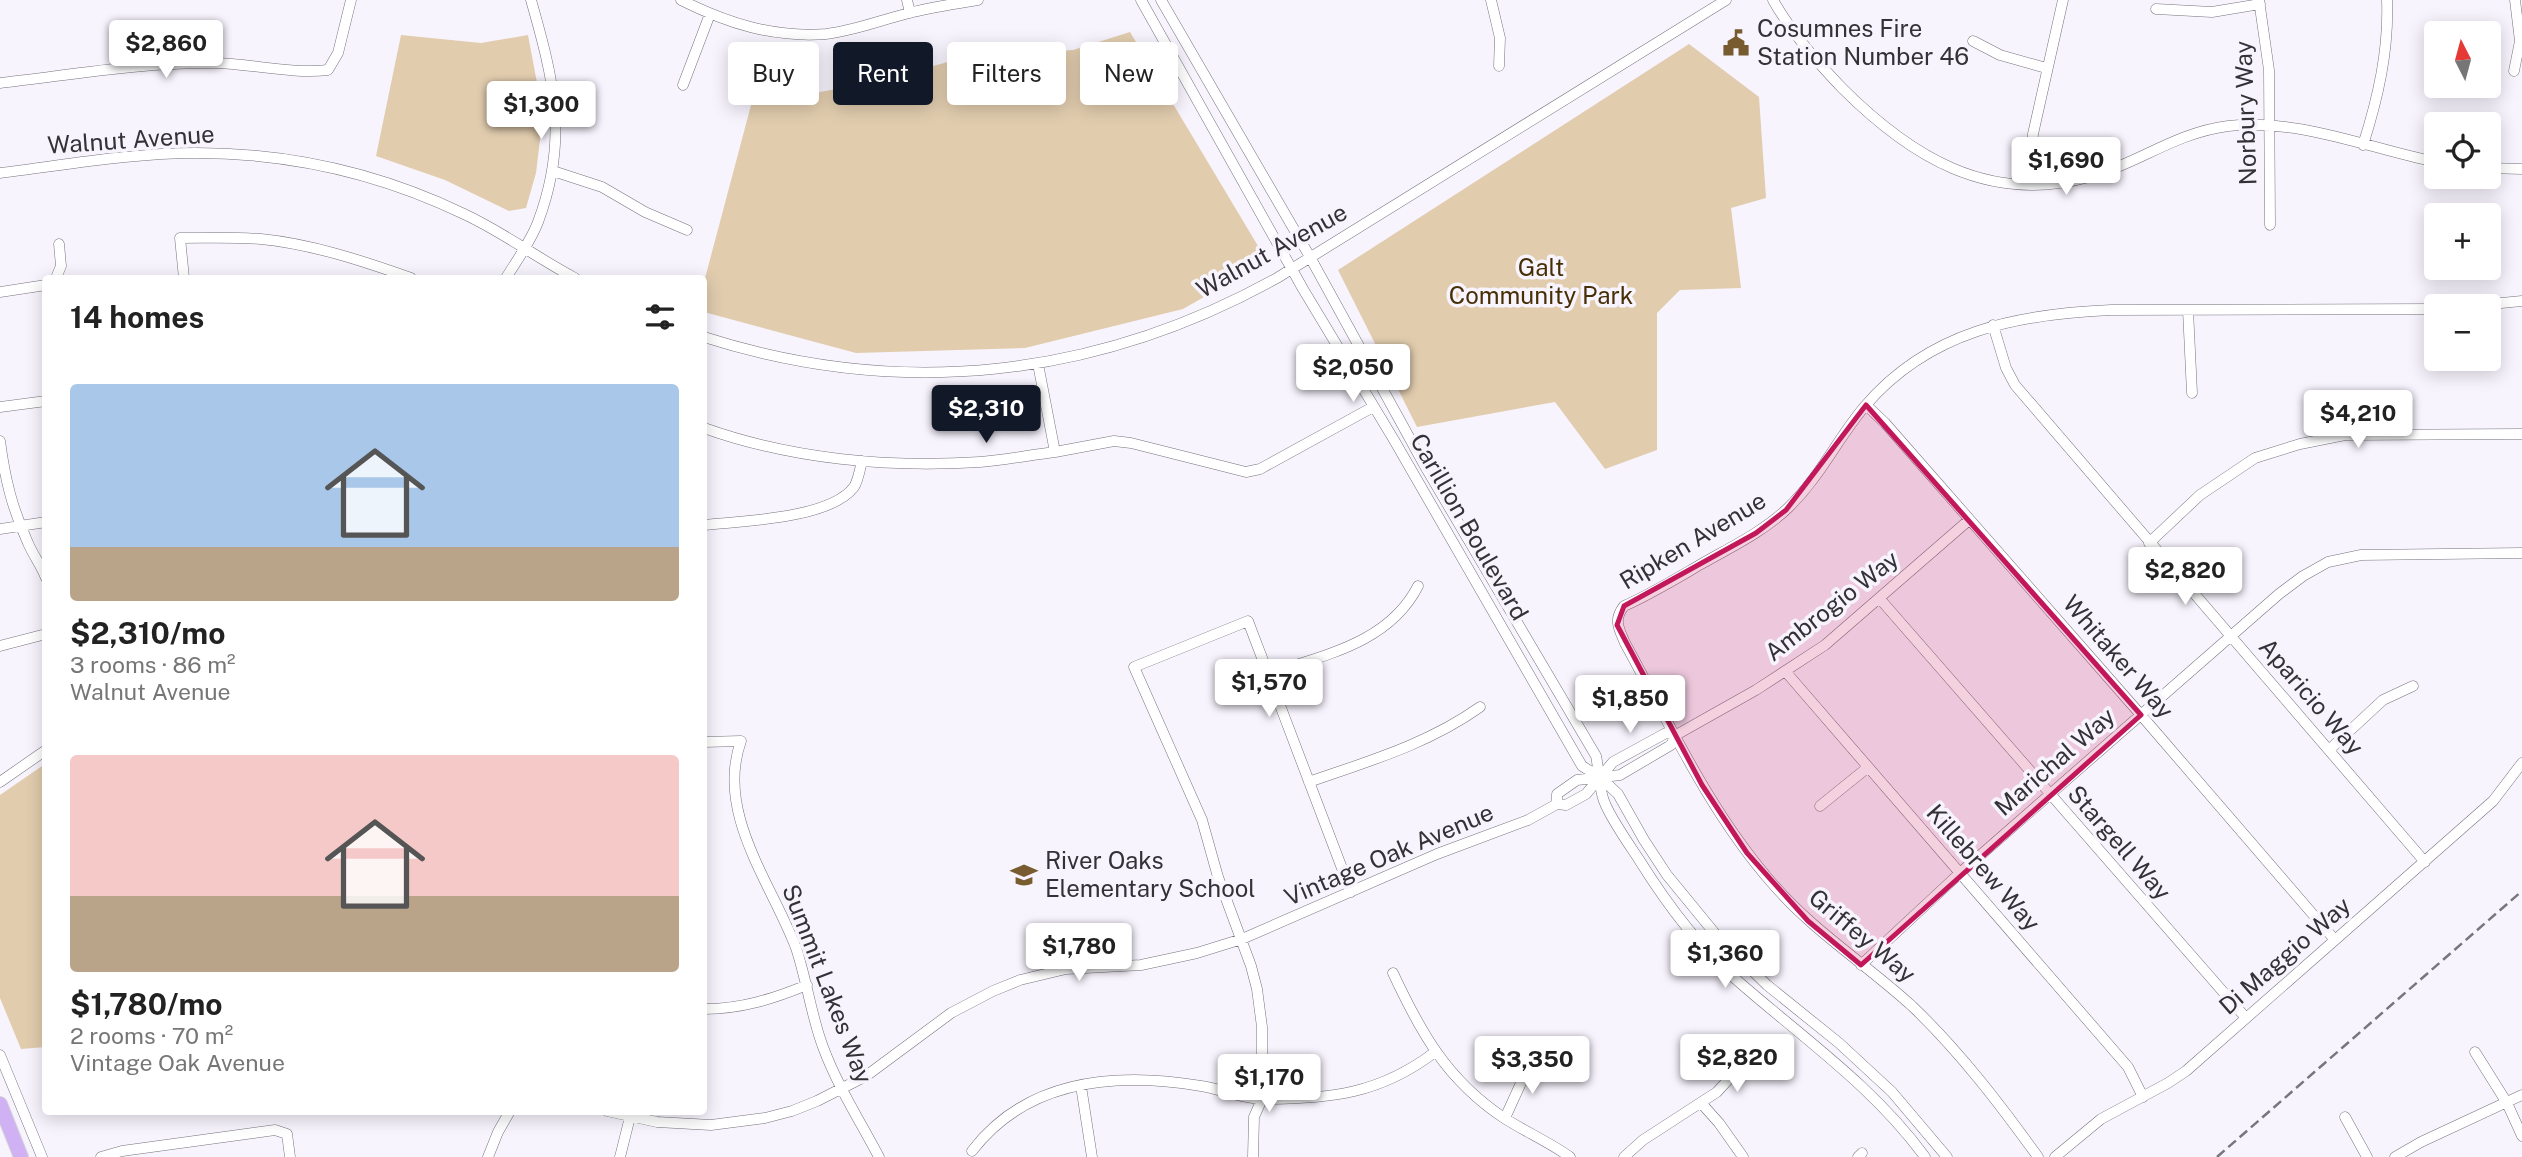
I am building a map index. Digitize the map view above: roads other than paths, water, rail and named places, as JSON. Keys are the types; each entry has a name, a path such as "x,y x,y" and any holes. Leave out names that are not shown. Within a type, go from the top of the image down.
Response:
{"highway":[{"path":"0,1104 21,1157"}],"street":[{"path":"0,83 184,63 258,65 311,72 328,70 338,53 351,0"},
{"path":"508,275 538,224 553,171 557,138 556,106 550,72 531,0"},
{"path":"681,0 710,15 747,27 797,34 826,34 858,28 910,13 978,0"},
{"path":"906,0 910,13"},
{"name":"Carillion Boulevard","path":"1141,0 1291,269 1583,766 1618,794 1644,841 1667,874 1717,936 1767,985 1839,1043 1892,1092 1947,1157"},
{"name":"Carillion Boulevard","path":"1161,0 1310,257 1426,468 1596,756 1603,800 1630,845 1671,907 1700,943 1737,981 1857,1083 1895,1121 1925,1157"},
{"path":"1491,0 1500,38 1499,66"},
{"name":"Walnut Avenue","path":"707,338 797,361 867,371 966,372 1038,364 1121,345 1167,330 1223,306 1291,269 1726,0"},
{"path":"1773,0 1809,51 1830,75 1889,132 1916,150 1963,173 2005,183 2029,185 2088,177 2136,159 2167,143 2200,131 2225,126 2270,125 2320,132 2424,159"},
{"path":"2029,185 2033,134 2063,0"},
{"path":"2363,145 2376,103 2386,46 2387,0"},
{"path":"2514,71 2521,41 2515,0"},
{"path":"2156,9 2212,12 2260,2"},
{"name":"Norbury Way","path":"2260,2 2269,70 2270,225"},
{"path":"682,85 710,15"},
{"path":"1973,41 2021,63 2046,68"},
{"name":"Walnut Avenue","path":"0,173 162,154 216,153 269,157 333,168 405,189 465,214 570,275"},
{"path":"2501,168 2522,169"},
{"path":"553,171 602,187 645,212 687,230"},
{"path":"184,275 180,238 262,240 296,245 401,275"},
{"path":"57,275 61,266 59,243"},
{"path":"0,292 42,286"},
{"path":"2501,303 2522,301"},
{"name":"Ripken Avenue","path":"1676,735 1625,643 1617,625 1617,614 1624,606 1756,533 1786,510 1809,486 1866,405 1894,378 1954,339 1993,326 2060,312 2424,309"},
{"path":"2188,310 2192,393"},
{"name":"Aparicio Way","path":"1993,326 2006,368 2015,385 2426,862"},
{"path":"1038,364 1055,452"},
{"path":"0,407 42,402"},
{"name":"Whitaker Way","path":"1866,405 1886,424 2335,940"},
{"path":"707,429 730,438 788,452 862,461 980,462 1123,442 1246,472 1260,469 1373,407"},
{"path":"2149,543 2200,495 2255,458 2300,444 2345,435 2522,434"},
{"path":"0,441 6,487 20,526 42,570"},
{"path":"707,525 786,517 836,501 854,486 862,461"},
{"name":"Ambrogio Way","path":"1600,777 1620,775 1671,745 1676,735 1825,645 1969,520"},
{"path":"0,529 42,523"},
{"name":"Marichal Way","path":"1861,965 1960,873 2279,594 2303,576 2328,562 2361,555 2522,553"},
{"path":"1268,674 1354,645 1371,636 1401,612 1418,586"},
{"name":"Stargell Way","path":"1880,599 2246,1018"},
{"path":"1253,1157 1254,1117 1262,1099 1260,1008 1251,965 1218,877 1202,820 1134,667 1248,621 1351,892"},
{"path":"0,646 42,635"},
{"name":"Killebrew Way","path":"1785,671 2128,1067 2143,1097"},
{"path":"2330,749 2384,700 2413,686"},
{"path":"1309,782 1427,739 1460,722 1480,707"},
{"name":"Griffey Way","path":"1676,735 1702,785 1747,853 1790,904 1910,1004 1951,1045 1991,1092 2038,1157"},
{"name":"Summit Lakes Way","path":"707,742 741,741 735,759 736,787 744,834 786,924 807,985 821,1043 878,1157"},
{"path":"0,782 42,753"},
{"name":"Di Maggio Way","path":"2055,1157 2101,1119 2186,1070 2493,801 2522,763"},
{"path":"1819,806 1867,768"},
{"name":"Vintage Oak Avenue","path":"1557,804 1557,794 1577,780 1600,777"},
{"name":"Vintage Oak Avenue","path":"622,1115 684,1125 739,1122 792,1111 843,1089 888,1061 951,1013 993,991 1020,980 1069,968 1141,965 1242,939 1437,854 1528,820 1557,804 1566,805 1586,794 1600,777"},
{"path":"1393,973 1414,1018 1435,1052 1467,1089 1505,1118 1570,1157"},
{"path":"707,1009 765,1001 807,985"},
{"path":"972,1151 993,1126 1019,1107 1047,1093 1121,1080 1161,1080 1262,1099 1351,1094 1394,1079 1435,1052"},
{"path":"2475,1052 2508,1103 2522,1136"},
{"path":"0,1055 43,1157"},
{"path":"1624,1157 1665,1125 1702,1104 1717,1092 1748,1058"},
{"path":"1505,1118 1531,1061"},
{"path":"1082,1086 1092,1157"},
{"path":"2395,1157 2421,1142 2522,1096"},
{"path":"1702,1104 1743,1157"},
{"path":"488,1157 508,1115"},
{"path":"620,1157 630,1117"},
{"path":"2345,1117 2367,1157"},
{"path":"101,1157 122,1150 275,1130 287,1133 290,1157"}],"railway":[{"path":"2217,1157 2522,891"}],"place":[{"name":"Cosumnes Fire Station Number 46","path":"1736,43"},
{"name":"River Oaks Elementary School","path":"1024,875"}],"park label":[{"name":"Galt Community Park","path":"1541,282"}]}
